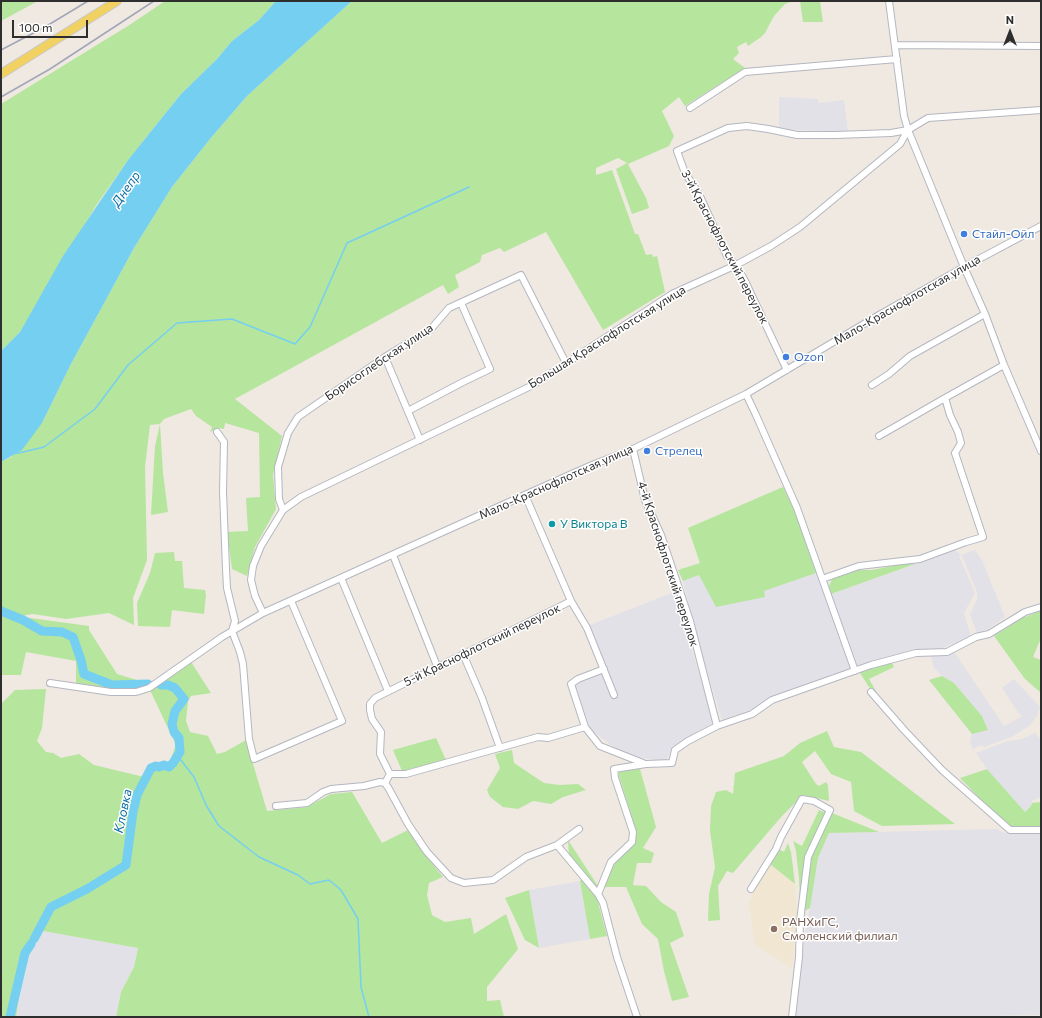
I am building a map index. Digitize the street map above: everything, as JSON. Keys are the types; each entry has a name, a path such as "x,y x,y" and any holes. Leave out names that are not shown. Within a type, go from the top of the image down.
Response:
{"main road":[{"path":"1,74 117,1"}],"street":[{"path":"888,1 896,45 896,59 904,116 908,130 1004,365 1041,451"},
{"path":"896,45 1041,46"},
{"path":"690,108 745,72 896,59"},
{"name":"Большая Краснофлотская улица","path":"263,613 255,596 251,580 253,566 261,546 283,510 301,497 533,385 672,294 736,265 771,246 800,227 900,144 908,130 928,118 1041,110"},
{"name":"3-й Краснофлотский переулок","path":"787,370 736,265 727,256 699,194 685,173 677,151 728,128 747,126 797,135 891,133 908,130"},
{"name":"Мало-Краснофлотская улица","path":"50,683 112,692 136,692 150,688 232,631 263,613 525,495 633,449 746,394 879,315 1041,226"},
{"name":"Борисоглебская улица","path":"283,510 279,499 278,467 288,433 298,417 385,357 431,329 449,308 521,275 566,363"},
{"path":"408,411 490,369 460,303"},
{"path":"872,385 889,374 910,356 984,314"},
{"path":"385,357 420,440"},
{"path":"879,436 1004,365"},
{"path":"746,394 797,508 854,671"},
{"path":"822,579 859,566 920,559 966,542 983,538 955,453 961,443 945,398"},
{"path":"217,432 224,442 227,588 234,621 232,631 243,664 249,739 254,759 342,721 291,601"},
{"name":"4-й Краснофлотский переулок","path":"633,449 645,500 661,534 690,621 717,726"},
{"name":"5-й Краснофлотский переулок","path":"390,774 380,754 381,732 372,718 370,710 370,704 375,698 571,601 525,495"},
{"path":"393,555 437,666"},
{"path":"341,578 388,691"},
{"path":"571,601 588,628 614,695"},
{"path":"598,894 611,862 632,842 633,832 615,778 614,769 646,764 672,763 675,750 688,741 717,726 752,714 772,700 871,665 916,653 947,652 976,637 989,634 1025,612 1041,607"},
{"path":"463,654 482,698 500,748"},
{"path":"604,669 578,679 571,684 585,727 600,746 640,763 646,764"},
{"path":"871,692 942,770 1010,830 1041,830"},
{"path":"385,783 390,774 406,774 538,737 548,738 585,727"},
{"path":"276,806 306,803 323,792 331,789 364,786 380,782 385,783 408,824 427,852 451,878 464,883 493,880 526,857 557,845 579,829"},
{"path":"751,890 776,849 802,799 814,801 830,810 808,856 800,921 799,957 792,1017"},
{"path":"557,845 598,894 603,903 617,957 637,1017"}],"shaded area":[{"path":"779,97 818,99 818,103 844,100 848,132 779,129"},
{"path":"955,550 961,555 959,556 975,593 964,613 971,636 942,648 911,651 857,666 831,594"},
{"path":"975,550 982,560 1005,617 988,629 977,633 970,615 977,599 977,592 961,555"},
{"path":"816,573 851,669 722,720 700,649 683,581 699,575 765,596 763,591"},
{"path":"674,592 714,722 673,746 665,762 623,754 591,730 575,688 576,682 607,672 590,625"},
{"path":"953,650 1004,726 1023,716 1019,714 1002,688 1014,679 1040,707 1037,716 1029,726 1011,737 984,747 981,745 973,749 970,742 972,734 988,730 982,716 954,683 942,676 934,668 930,654"},
{"path":"1035,733 1041,740 1041,797 1033,800 1031,806 1025,812 987,769 976,753 1008,741 1022,739"},
{"path":"997,829 1004,833 1041,832 1041,1015 796,1017 804,941 818,858 829,833"},
{"name":"РАНХиГС, Смоленский филиал","path":"770,864 795,884 797,913 792,968 755,945 749,904 753,893"},
{"path":"580,881 590,939 539,948 529,890"},
{"path":"43,931 138,948 134,967 121,992 116,1017 16,1017 28,946"}],"green space":[{"path":"1,1 38,1 1,21"},
{"path":"165,1 276,1 259,20 232,41 217,59 181,94 128,160 97,204 20,332 1,351 1,104 131,24"},
{"path":"352,1 793,1 785,4 774,16 765,33 761,37 748,46 746,42 737,47 739,53 733,59 745,68 685,106 679,97 662,111 674,136 669,146 628,164 646,198 649,208 632,214 616,169 627,163 618,158 596,168 596,175 612,170 635,234 638,234 646,255 652,254 653,257 657,256 665,292 603,330 546,232 504,252 500,248 482,255 480,262 455,275 459,287 448,294 443,285 235,399 282,436 273,475 276,509 255,547 247,576 232,569 227,532 248,531 246,498 260,497 259,433 225,423 224,429 218,428 210,432 212,427 196,416 191,409 164,419 160,424 150,425 145,467 147,560 133,598 134,625 109,613 66,619 33,614 23,617 89,626 89,630 117,674 140,681 153,681 145,687 105,690 76,684 76,661 26,652 21,675 2,675 1,462 11,457 42,423 71,364 134,248 172,187 210,139 247,96"},
{"path":"800,1 820,1 823,22 803,22"},
{"path":"160,424 163,473 168,512 151,515 155,446"},
{"path":"783,487 794,509 816,573 764,591 765,597 716,607 699,575 683,581 678,570 700,563 688,528"},
{"path":"174,552 175,561 182,561 184,588 205,590 206,595 204,614 172,610 170,627 138,626 137,603 150,573 155,553"},
{"path":"908,563 915,564 831,594 829,586 832,579 846,573 857,570 872,570"},
{"path":"1041,611 1041,638 1033,657 1041,660 1041,693 1025,679 994,636 1022,618"},
{"path":"191,662 211,693 191,696 188,701 186,721 190,732 208,736 217,754 225,752 246,740 267,811 307,807 331,794 352,792 382,843 410,829 422,851 443,877 429,883 427,895 432,915 445,922 471,918 474,934 506,914 518,949 487,987 487,1001 500,1000 504,1017 116,1017 121,992 134,967 138,948 43,931 27,946 16,1017 1,1017 1,704 15,690 46,689 42,728 37,741 46,752 53,753 61,758 79,754 94,765 144,777 150,766 160,763 169,763 176,745 150,690"},
{"path":"892,663 894,667 869,679 877,693 869,687 860,673 869,668"},
{"path":"942,676 954,683 982,716 988,730 972,734 929,680"},
{"path":"827,731 834,747 861,752 955,824 882,826 854,811 851,782 831,774 815,751 802,762 816,784 819,786 826,782 828,785 829,801 803,795 782,816 733,873 727,871 718,886 720,920 708,921 709,894 715,867 710,831 711,806 716,792 726,790 733,794 735,773 784,756 800,743"},
{"path":"436,738 446,760 402,771 393,750"},
{"path":"512,750 514,763 544,783 559,785 578,784 586,790 563,797 551,804 533,801 518,809 503,807 490,797 487,790 500,768 495,754"},
{"path":"624,768 640,769 656,827 643,848 654,853 651,863 637,863 633,885 646,886 661,902 676,912 684,936 670,943 689,997 672,1001 658,939 642,924 626,887 606,887 603,889 613,864 634,843 636,830 619,776 619,771"},
{"path":"987,769 1025,812 1032,803 1041,802 1041,828 1010,826 992,811 960,778"},
{"path":"819,810 826,813 806,856 800,903 796,851 793,841 802,846"},
{"path":"832,813 879,832 829,833 818,858 810,908 804,911 810,858"},
{"path":"568,840 598,886 597,890 569,856"},
{"path":"788,843 791,852 795,884 770,864 777,848 784,852"},
{"path":"582,877 596,895 607,936 590,939 580,881"},
{"path":"529,890 539,948 525,940 505,898"}],"water":[{"name":"Днепр","path":"276,1 352,1 247,96 210,139 172,187 134,248 71,364 42,423 22,450 1,462 1,351 20,332 63,256 128,160 181,94 217,59 232,41 259,20"}],"waterway":[{"path":"15,453 44,447 95,409 128,365 177,323 232,319 295,344 310,327 347,243 469,187"},
{"name":"Кловка","path":"1,611 23,620 42,631 62,632 73,637 84,674 112,685 148,684"},
{"name":"Кловка","path":"34,939 51,907 87,889 126,865 133,812 137,795 151,768 164,765 169,767 180,752 179,738 174,732 172,724 175,711 184,699 175,688 168,685 161,685"},
{"path":"177,755 194,777 206,805 219,826 259,857 298,875 310,884 329,880 341,890 358,919 361,987 369,1017"},
{"name":"Кловка","path":"10,1017 25,953 31,944"}],"railway":[{"path":"1,50 45,27 88,1"},
{"path":"1,97 50,69 154,1"}],"place":[{"name":"Стайл-Ойл","path":"964,234"},
{"name":"Ozon","path":"786,357"},
{"name":"Стрелец","path":"647,451"},
{"name":"У Виктора В","path":"552,524"},
{"name":"РАНХиГС, Смоленский филиал","path":"774,929"}]}
